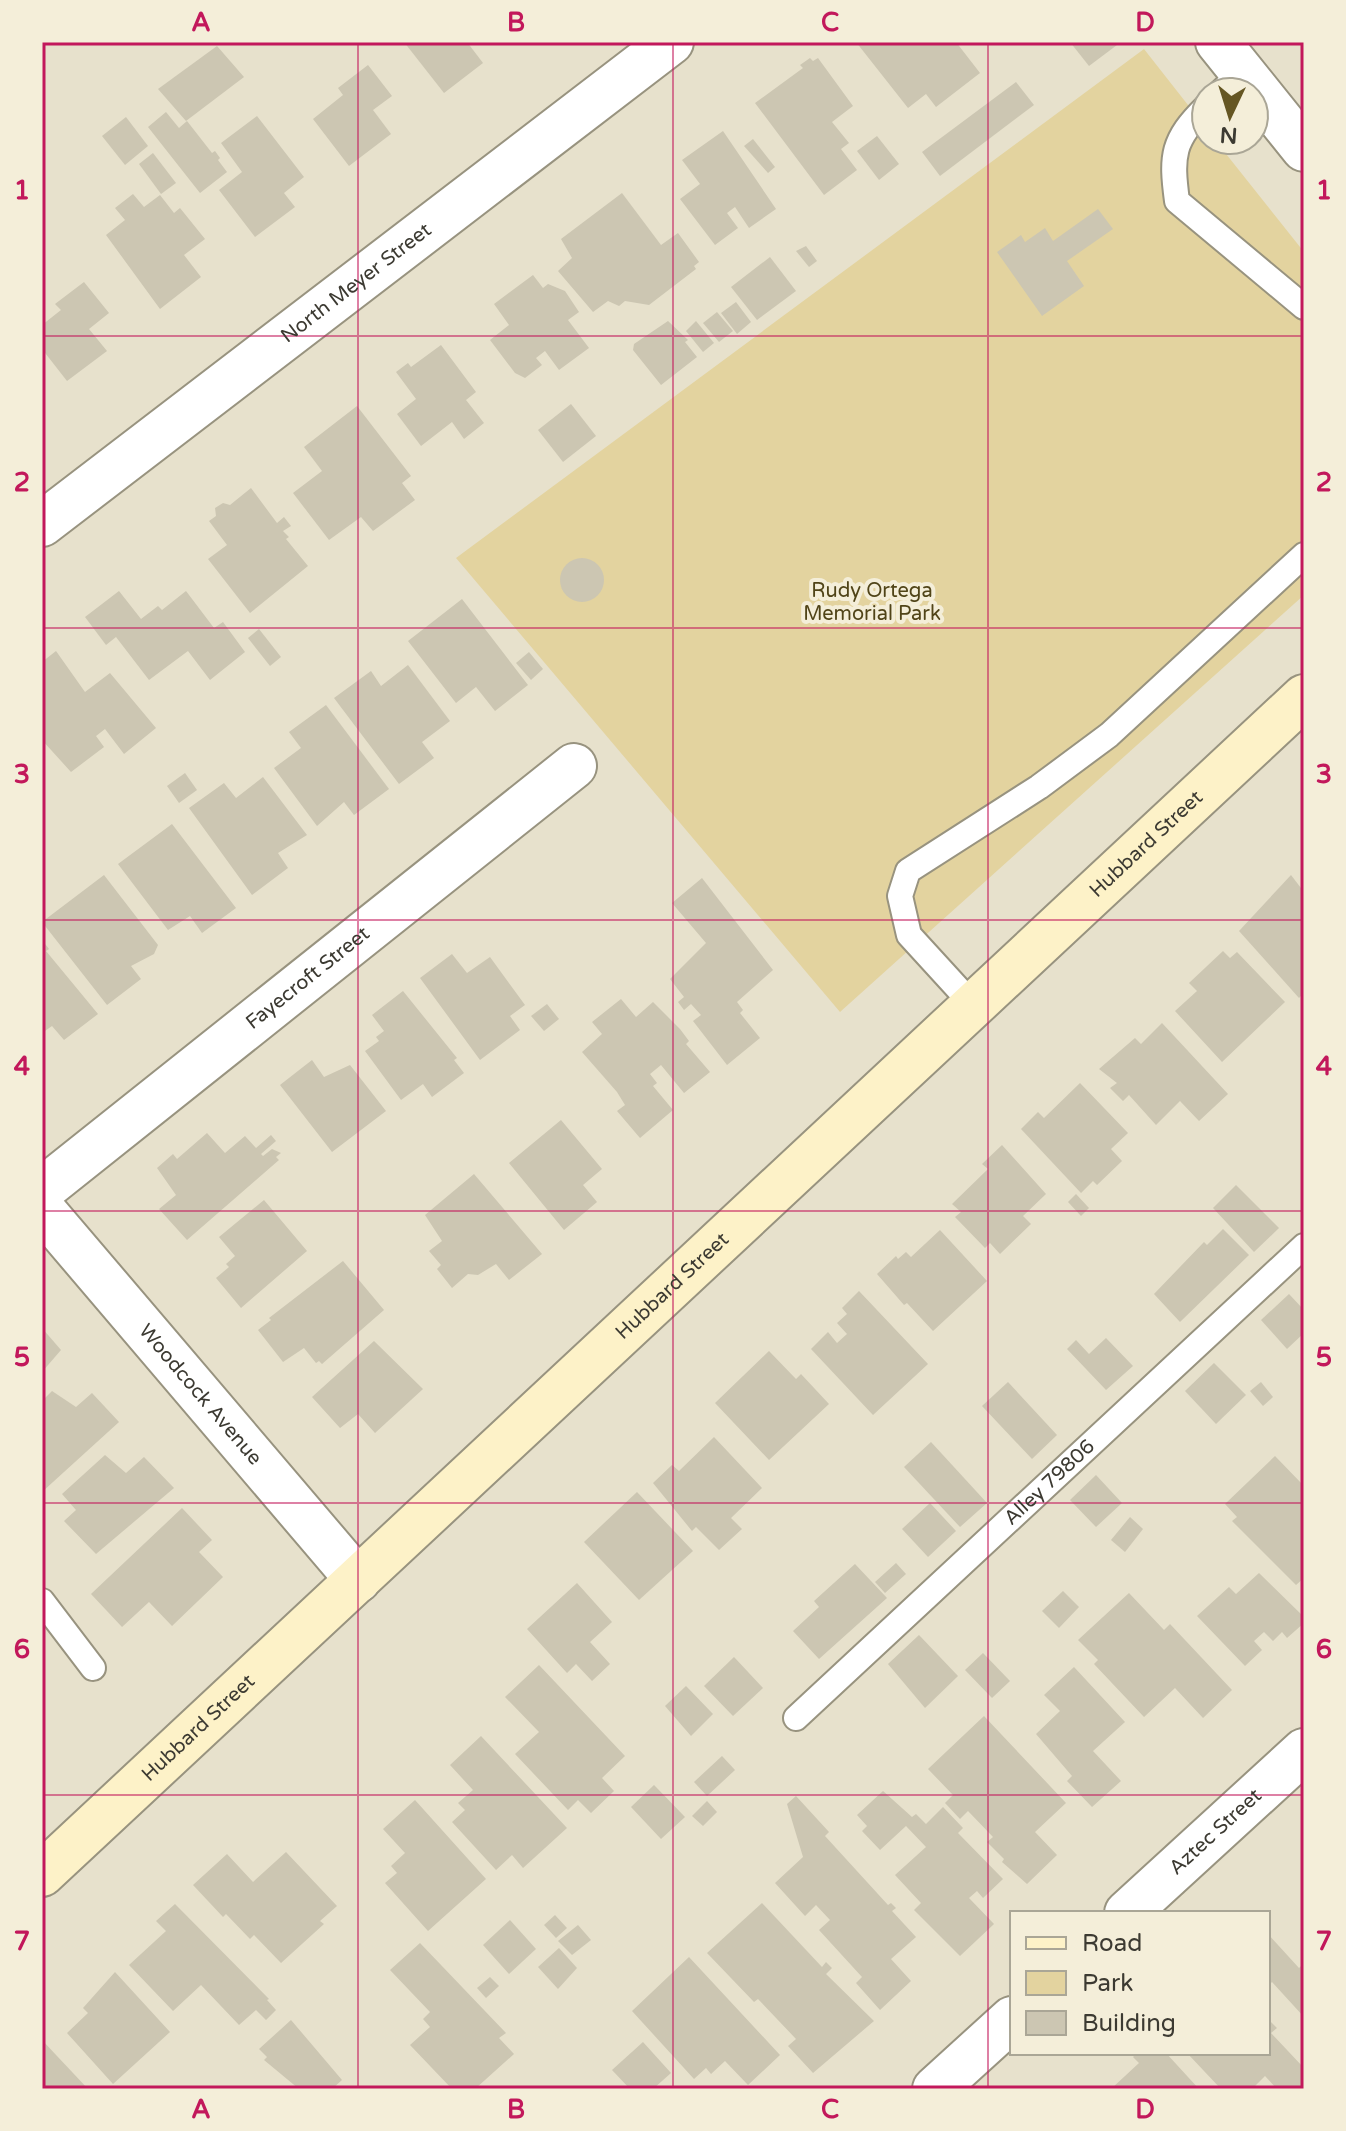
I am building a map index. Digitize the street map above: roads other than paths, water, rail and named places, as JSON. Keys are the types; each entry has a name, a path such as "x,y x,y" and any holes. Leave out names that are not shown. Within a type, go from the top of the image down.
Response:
{"main road":[{"name":"Hubbard Street","path":"42,1874 1304,697"}],"street":[{"name":"North Meyer Street","path":"42,524 671,42"},
{"path":"1227,69 1304,149"},
{"name":"Fayecroft Street","path":"42,1190 574,766"},
{"name":"Woodcock Avenue","path":"42,1209 358,1580"},
{"name":"Aztec Street","path":"1129,1911 1304,1751"},
{"path":"935,2089 1010,2021"}],"lane":[{"path":"1190,122 1172,162 1177,201 1304,307"},
{"path":"973,1005 909,935 900,896 908,871 1039,787 1109,735 1304,555"},
{"name":"Alley 79806","path":"796,1718 1304,1246"},
{"path":"42,1601 93,1668"}],"park label":[{"name":"Rudy Ortega Memorial Park","path":"872,602"}]}
